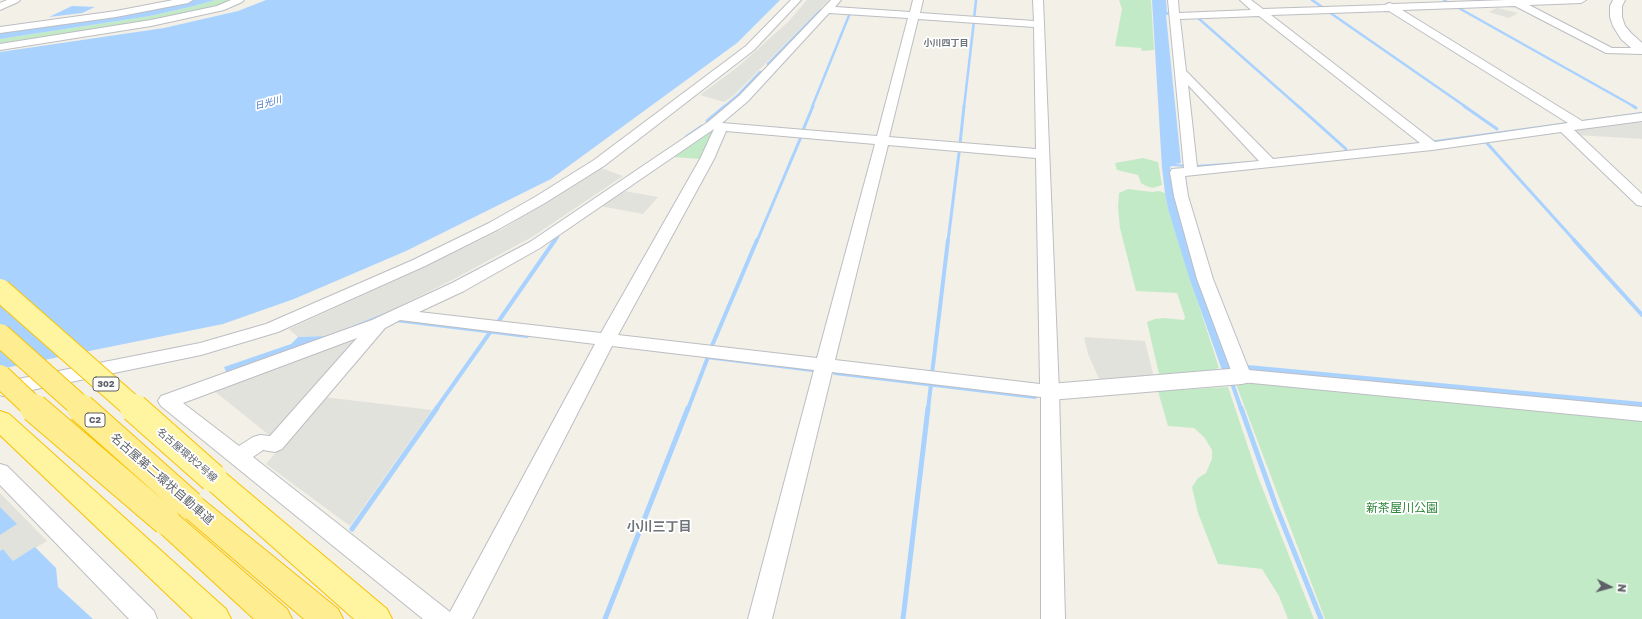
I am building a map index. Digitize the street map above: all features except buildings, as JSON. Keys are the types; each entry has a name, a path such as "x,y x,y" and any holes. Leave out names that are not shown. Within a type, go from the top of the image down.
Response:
{"highway":[{"name":"名古屋環状2号線","path":"0,290 213,478 376,619"},
{"name":"名古屋第二環状自動車道","path":"0,335 190,505 327,619"},
{"path":"0,376 42,415 276,619"},
{"path":"0,420 144,555 215,619"}],"street":[{"path":"0,7 15,0"},
{"path":"116,14 143,0"},
{"path":"0,30 116,14 188,0"},
{"path":"0,46 151,23 220,8 239,0"},
{"path":"0,390 208,347 272,328 419,263 494,226 540,200 599,163 750,48 796,0"},
{"path":"441,619 168,401 378,324 458,287 535,245 717,126 836,0"},
{"path":"760,619 918,0"},
{"path":"1038,0 1050,392 1053,619"},
{"path":"1172,0 1190,169"},
{"path":"1245,0 1428,143"},
{"path":"1173,14 1386,5 1581,0"},
{"path":"1619,0 1616,6 1616,17 1619,26 1626,36 1642,51"},
{"path":"1515,2 1610,52 1642,51"},
{"path":"1386,5 1572,124 1642,202"},
{"path":"828,10 1038,24"},
{"path":"1180,72 1188,78 1268,162"},
{"path":"1236,373 1205,279 1181,196 1177,172 1190,169 1268,162 1572,124 1642,117"},
{"path":"717,126 1042,154"},
{"path":"460,619 606,340 707,159 717,126"},
{"path":"399,315 1050,392 1236,373 1642,414"},
{"path":"238,457 260,442 275,444 378,324"},
{"path":"0,472 145,619"}],"shaded area":[{"path":"807,0 829,0 733,96 724,102 700,95 739,66 789,21"},
{"path":"1497,8 1518,13 1509,18 1489,12"},
{"path":"1638,119 1642,123 1642,139 1577,135 1572,130 1575,128"},
{"path":"601,168 623,176 532,237 450,281 392,310 327,336 298,337 289,329 425,267 501,230"},
{"path":"624,191 658,197 643,214 600,206"},
{"path":"365,333 274,439 213,390"},
{"path":"1084,337 1145,341 1154,378 1100,381 1088,354"},
{"path":"324,397 432,410 350,526 266,464"},
{"path":"0,493 47,541 13,561 3,549 0,551"}],"green space":[{"path":"215,0 236,0 226,5 150,22 0,46 0,39 150,16"},
{"path":"1119,0 1151,0 1154,50 1142,51 1141,48 1115,46 1122,9"},
{"path":"711,130 716,131 701,159 673,157"},
{"path":"1143,158 1158,162 1162,185 1153,188 1146,186 1141,183 1138,175 1117,170 1115,163"},
{"path":"1128,189 1152,192 1159,191 1165,193 1168,209 1219,368 1204,373 1163,377 1159,374 1147,322 1164,318 1184,320 1185,317 1177,293 1136,291 1120,228 1118,207 1119,193"},
{"name":"新茶屋川公園","path":"1252,383 1642,420 1642,619 1325,619 1236,384"},
{"path":"1228,387 1258,477 1314,619 1288,619 1279,596 1262,569 1218,564 1198,513 1192,487 1198,478 1206,473 1212,459 1212,450 1204,437 1194,428 1168,426 1158,391"}],"water":[{"path":"193,0 215,0 150,16 0,39 0,32 180,4"},
{"name":"日光川","path":"266,0 780,0 737,43 551,179 406,251 294,299 223,324 0,369 0,52 164,28 238,11"},
{"path":"1152,0 1166,0 1167,12 1176,13 1550,0 1166,15 1181,163 1175,164 1195,165 1271,160 1421,142 1642,112 1642,115 1425,144 1199,168 1172,166 1170,167 1175,195 1233,366 1248,365 1642,402 1642,407 1247,370 1223,373 1189,277 1168,209 1162,168"},
{"path":"72,6 95,7 82,13 49,17"},
{"path":"392,310 394,312 335,337 236,369 227,374 224,367 291,344 298,337 327,336"},
{"path":"0,507 17,524 0,535"},
{"path":"35,547 56,568 58,587 93,619 0,619 0,551 3,549 13,561"}],"waterway":[{"path":"974,19 976,0"},
{"path":"1312,0 1325,9"},
{"path":"1457,7 1635,107"},
{"path":"768,64 821,10"},
{"path":"1329,12 1466,107"},
{"path":"812,107 850,13"},
{"path":"1197,17 1299,107"},
{"path":"964,107 974,21"},
{"path":"724,107 760,72"},
{"path":"707,121 725,106"},
{"path":"803,130 813,106"},
{"path":"960,144 964,106"},
{"path":"1298,106 1346,149"},
{"path":"1464,106 1497,129"},
{"path":"686,137 702,126"},
{"path":"757,241 801,137"},
{"path":"1485,141 1575,241"},
{"path":"948,241 959,153"},
{"path":"555,241 558,236"},
{"path":"498,322 555,240"},
{"path":"711,348 757,240"},
{"path":"932,374 948,240"},
{"path":"1574,240 1642,315"},
{"path":"396,320 491,332"},
{"path":"436,409 491,332"},
{"path":"491,332 527,336"},
{"path":"688,409 708,357"},
{"path":"708,357 812,370"},
{"path":"835,373 931,385"},
{"path":"1231,380 1241,409"},
{"path":"928,409 931,385"},
{"path":"931,385 1035,397"},
{"path":"352,529 437,408"},
{"path":"605,619 688,408"},
{"path":"903,619 928,408"},
{"path":"1241,408 1277,509 1321,619"}],"district":[{"name":"小川四丁目","path":"946,43"},
{"name":"小川三丁目","path":"659,527"}]}
